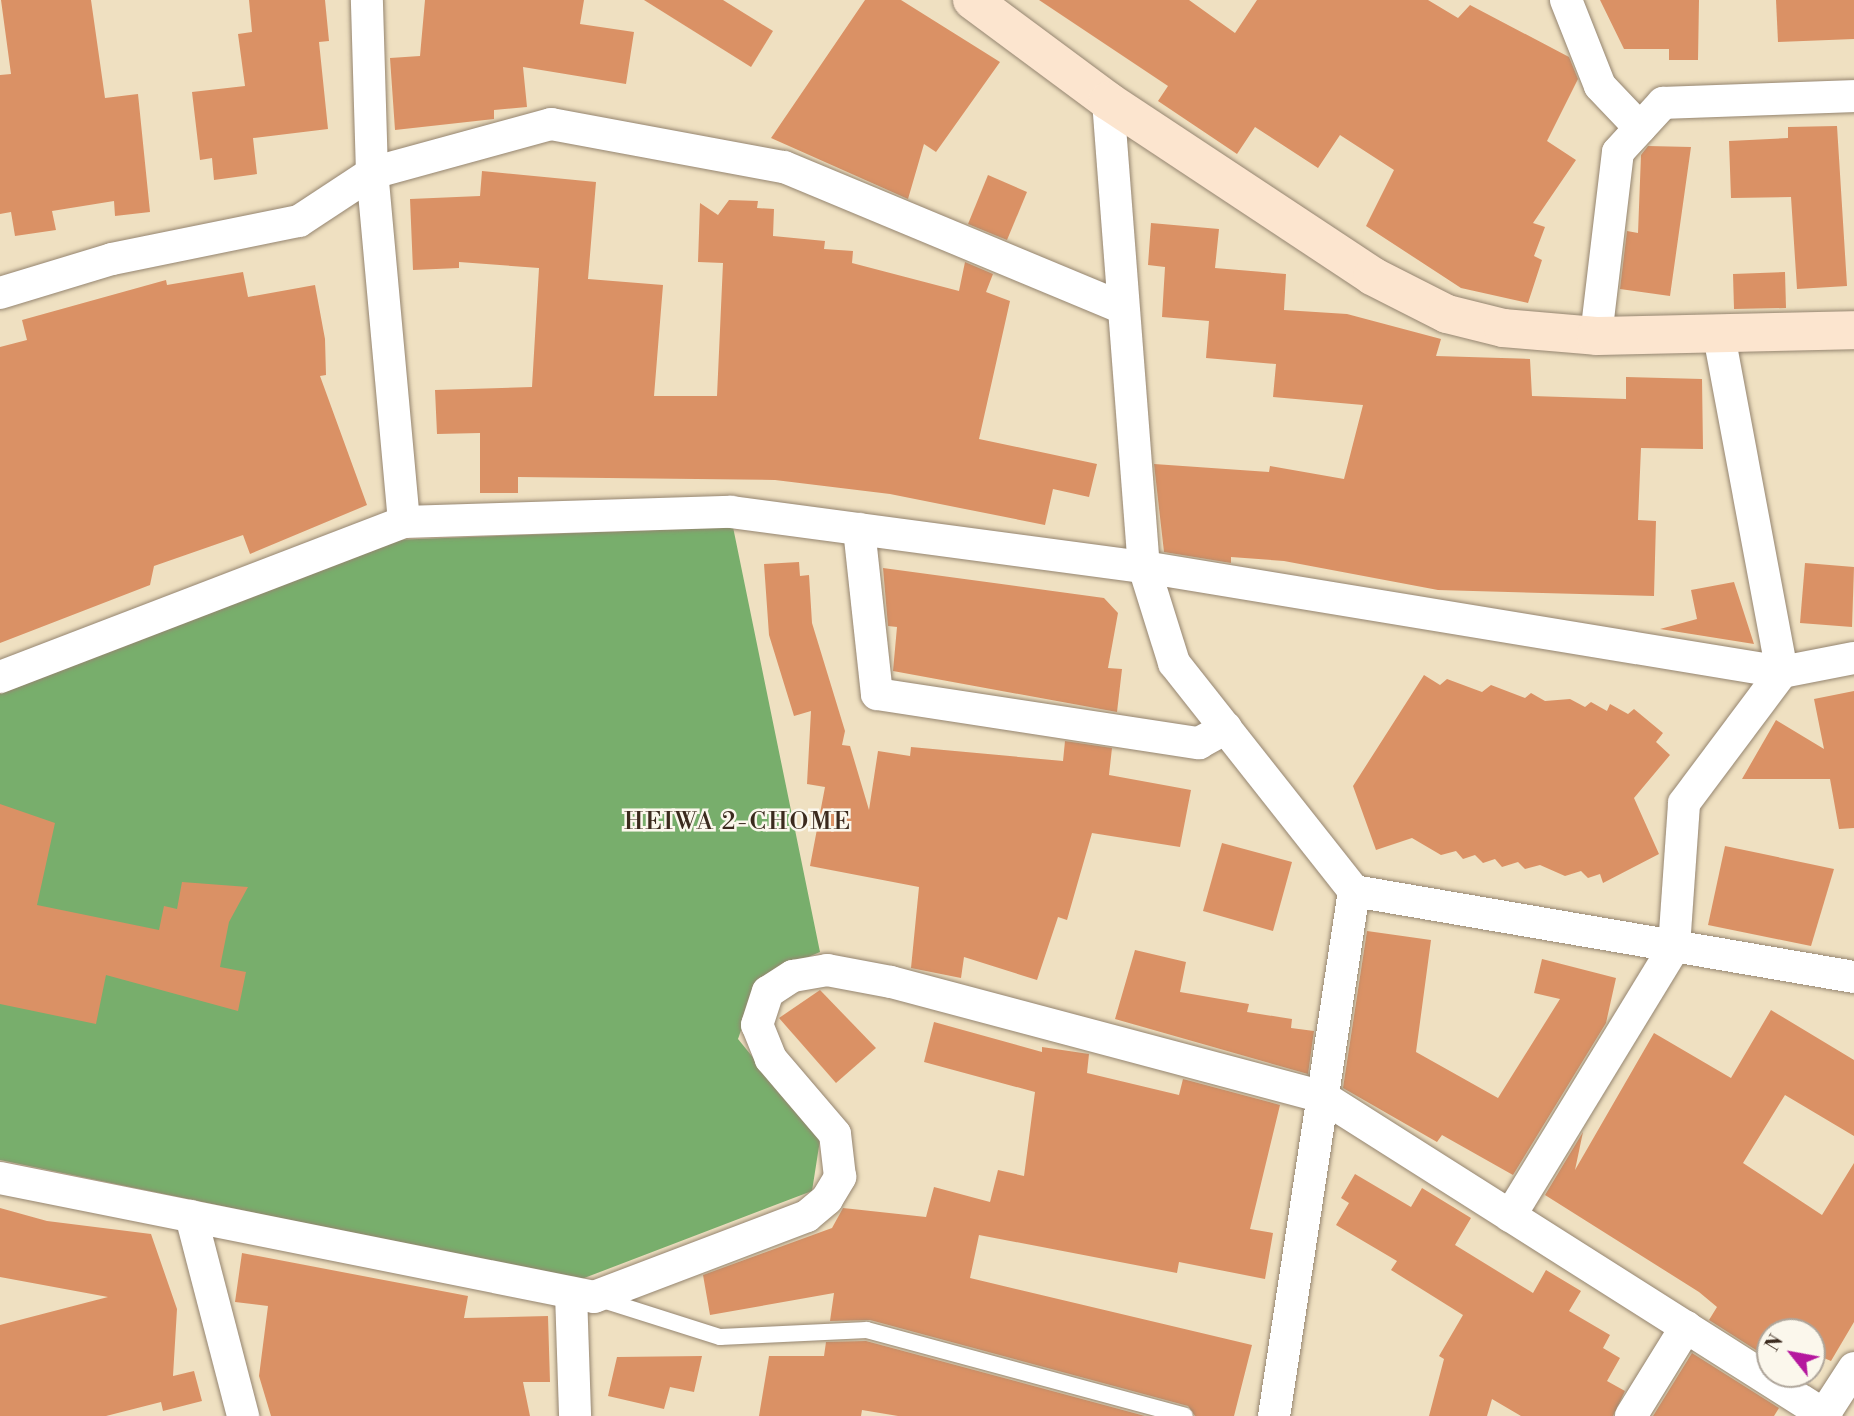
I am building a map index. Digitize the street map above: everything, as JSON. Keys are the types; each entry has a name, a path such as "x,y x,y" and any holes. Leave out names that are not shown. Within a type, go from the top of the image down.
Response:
{"street":[{"path":"367,0 372,173 404,522"},
{"path":"972,0 1108,101 1372,276 1447,314 1503,328 1596,336 1718,336 1854,330"},
{"path":"1566,0 1600,86 1640,128"},
{"path":"1596,336 1618,152 1663,103 1854,96"},
{"path":"1108,101 1120,307 1144,567 1174,663 1354,891 1854,977"},
{"path":"0,293 113,259 299,221 372,173 551,124 784,167 1120,307"},
{"path":"1510,1216 1674,947 1684,803 1782,672 1718,336"},
{"path":"0,677 404,522 732,512 1144,567 1782,672 1854,658"},
{"path":"859,529 877,694 1199,743 1226,728"},
{"path":"1274,1416 1354,891"},
{"path":"0,1178 583,1295 807,1216 827,1199 840,1177 835,1134 771,1059 757,1026 768,992 793,975 827,970 891,982 1322,1097 1824,1415 1854,1368"},
{"path":"191,1216 243,1416"},
{"path":"575,1416 583,1295"},
{"path":"1630,1416 1686,1327"}],"lane":[{"path":"583,1295 720,1337 867,1330 1185,1416"}],"green space":[{"path":"733,527 820,952 759,978 738,1039 820,1140 812,1191 579,1280 0,1160 0,694 393,540"}],"building":[{"path":"1,0 91,0 105,98 138,94 150,212 115,216 114,201 52,211 56,230 15,236 11,212 0,214 0,75 11,74"},
{"path":"249,0 325,0 329,41 319,42 328,129 253,138 257,174 214,180 212,158 200,160 192,92 245,86 238,34 252,32"},
{"path":"425,0 584,0 580,24 634,32 626,84 523,67 527,107 494,110 494,119 395,130 390,58 420,56"},
{"path":"644,0 723,0 773,31 751,67"},
{"path":"865,0 901,0 1000,62 936,152 924,144 908,199 771,138"},
{"path":"1039,0 1189,0 1235,33 1257,0 1428,0 1458,18 1470,5 1569,57 1578,79 1547,141 1576,160 1533,223 1545,227 1534,256 1542,260 1528,303 1461,288 1366,226 1394,170 1340,135 1318,168 1255,127 1237,154 1158,101 1168,86"},
{"path":"1600,0 1699,0 1698,60 1669,60 1669,49 1624,49"},
{"path":"1776,0 1854,0 1854,39 1778,42"},
{"path":"1837,126 1847,286 1797,289 1791,197 1731,198 1729,141 1788,138 1788,127"},
{"path":"1648,146 1691,147 1670,296 1620,289 1627,231 1638,233 1641,155"},
{"path":"482,171 596,182 588,279 663,285 654,396 717,396 723,263 698,262 700,203 718,215 729,200 758,201 757,208 774,209 773,236 825,241 824,249 853,251 852,263 959,291 965,262 993,274 986,292 1010,301 979,439 1097,464 1089,497 1053,489 1045,525 890,494 775,480 518,477 518,493 480,493 480,433 437,434 435,390 532,387 539,268 459,262 459,268 413,270 410,199 480,196"},
{"path":"988,175 1027,192 1007,240 968,224"},
{"path":"1151,223 1219,229 1215,268 1286,274 1284,310 1347,314 1441,339 1436,356 1530,359 1532,396 1626,399 1626,377 1702,379 1703,449 1641,448 1638,520 1656,521 1654,596 1438,590 1284,561 1231,557 1231,563 1164,552 1154,464 1269,472 1270,466 1344,479 1363,405 1273,397 1276,364 1206,358 1209,321 1162,317 1165,267 1148,265"},
{"path":"243,272 248,297 315,285 325,339 326,375 320,376 367,505 250,554 243,535 154,566 150,585 0,643 0,347 27,340 22,320 166,280 167,285"},
{"path":"1785,272 1786,308 1734,309 1733,274"},
{"path":"799,562 800,576 809,575 812,623 845,731 842,745 850,746 869,810 878,751 910,756 911,747 1063,761 1065,741 1112,748 1109,775 1191,790 1180,847 1092,833 1067,920 1058,917 1037,980 964,957 961,978 911,968 919,887 810,866 825,787 807,784 811,711 794,716 769,635 764,564"},
{"path":"1805,563 1854,567 1852,627 1800,623"},
{"path":"883,568 1104,598 1118,613 1108,668 1122,669 1117,712 893,671 897,627 888,626"},
{"path":"1734,582 1754,644 1660,629 1697,619 1691,590"},
{"path":"1424,675 1440,685 1447,679 1482,692 1491,685 1525,698 1531,693 1545,701 1570,699 1585,707 1591,702 1607,711 1610,704 1628,714 1634,709 1663,733 1656,742 1670,755 1634,798 1659,854 1603,883 1600,874 1588,878 1581,871 1565,876 1540,865 1525,869 1518,862 1502,867 1495,859 1483,863 1475,855 1463,859 1456,851 1441,855 1412,838 1376,850 1353,786"},
{"path":"1854,691 1854,828 1839,829 1830,779 1742,779 1776,720 1824,749 1814,699"},
{"path":"0,804 55,823 37,905 159,930 164,906 177,909 182,882 248,887 229,922 220,967 246,972 238,1011 106,975 96,1024 0,1004"},
{"path":"1222,843 1292,862 1273,931 1203,911"},
{"path":"1725,846 1834,869 1811,946 1708,925"},
{"path":"1367,931 1431,940 1416,1052 1498,1098 1560,999 1534,993 1542,959 1616,978 1606,1023 1513,1175 1442,1135 1437,1142 1343,1088"},
{"path":"1135,950 1186,962 1180,992 1249,1004 1247,1012 1292,1019 1291,1028 1314,1031 1308,1074 1115,1019"},
{"path":"820,990 876,1048 836,1083 779,1018"},
{"path":"1771,1010 1854,1060 1854,1136 1785,1095 1743,1163 1822,1215 1854,1163 1854,1322 1831,1361 1826,1359 1826,1318 1756,1318 1756,1350 1709,1320 1717,1307 1699,1292 1545,1195 1583,1132 1575,1170 1654,1033 1731,1078"},
{"path":"934,1022 1042,1052 1042,1047 1089,1054 1087,1073 1179,1095 1183,1079 1280,1105 1250,1229 1273,1233 1265,1279 1179,1262 1177,1273 979,1235 970,1278 1252,1345 1234,1416 1195,1416 1188,1406 870,1320 830,1321 834,1293 710,1315 703,1275 832,1228 843,1208 926,1217 934,1187 990,1202 998,1170 1024,1176 1035,1092 924,1062"},
{"path":"1355,1174 1411,1207 1422,1188 1471,1218 1455,1245 1533,1293 1546,1270 1581,1291 1569,1311 1610,1335 1603,1348 1620,1358 1607,1381 1625,1391 1613,1416 1521,1416 1492,1399 1487,1416 1429,1416 1444,1359 1439,1356 1463,1315 1391,1270 1397,1261 1336,1225 1349,1203 1341,1198"},
{"path":"0,1208 47,1221 151,1234 177,1309 173,1376 194,1371 202,1401 163,1411 161,1402 106,1416 0,1416 0,1325 108,1297 0,1277"},
{"path":"242,1253 468,1296 464,1318 548,1316 550,1382 523,1382 530,1416 271,1416 259,1376 268,1306 235,1302"},
{"path":"866,1341 1145,1416 898,1416 862,1410 861,1416 759,1416 769,1356 824,1356 826,1342"},
{"path":"1692,1353 1779,1408 1774,1416 1653,1416"},
{"path":"702,1356 694,1392 670,1387 664,1409 608,1396 617,1357"}],"district":[{"name":"HEIWA 2-CHOME","path":"738,823"}]}
